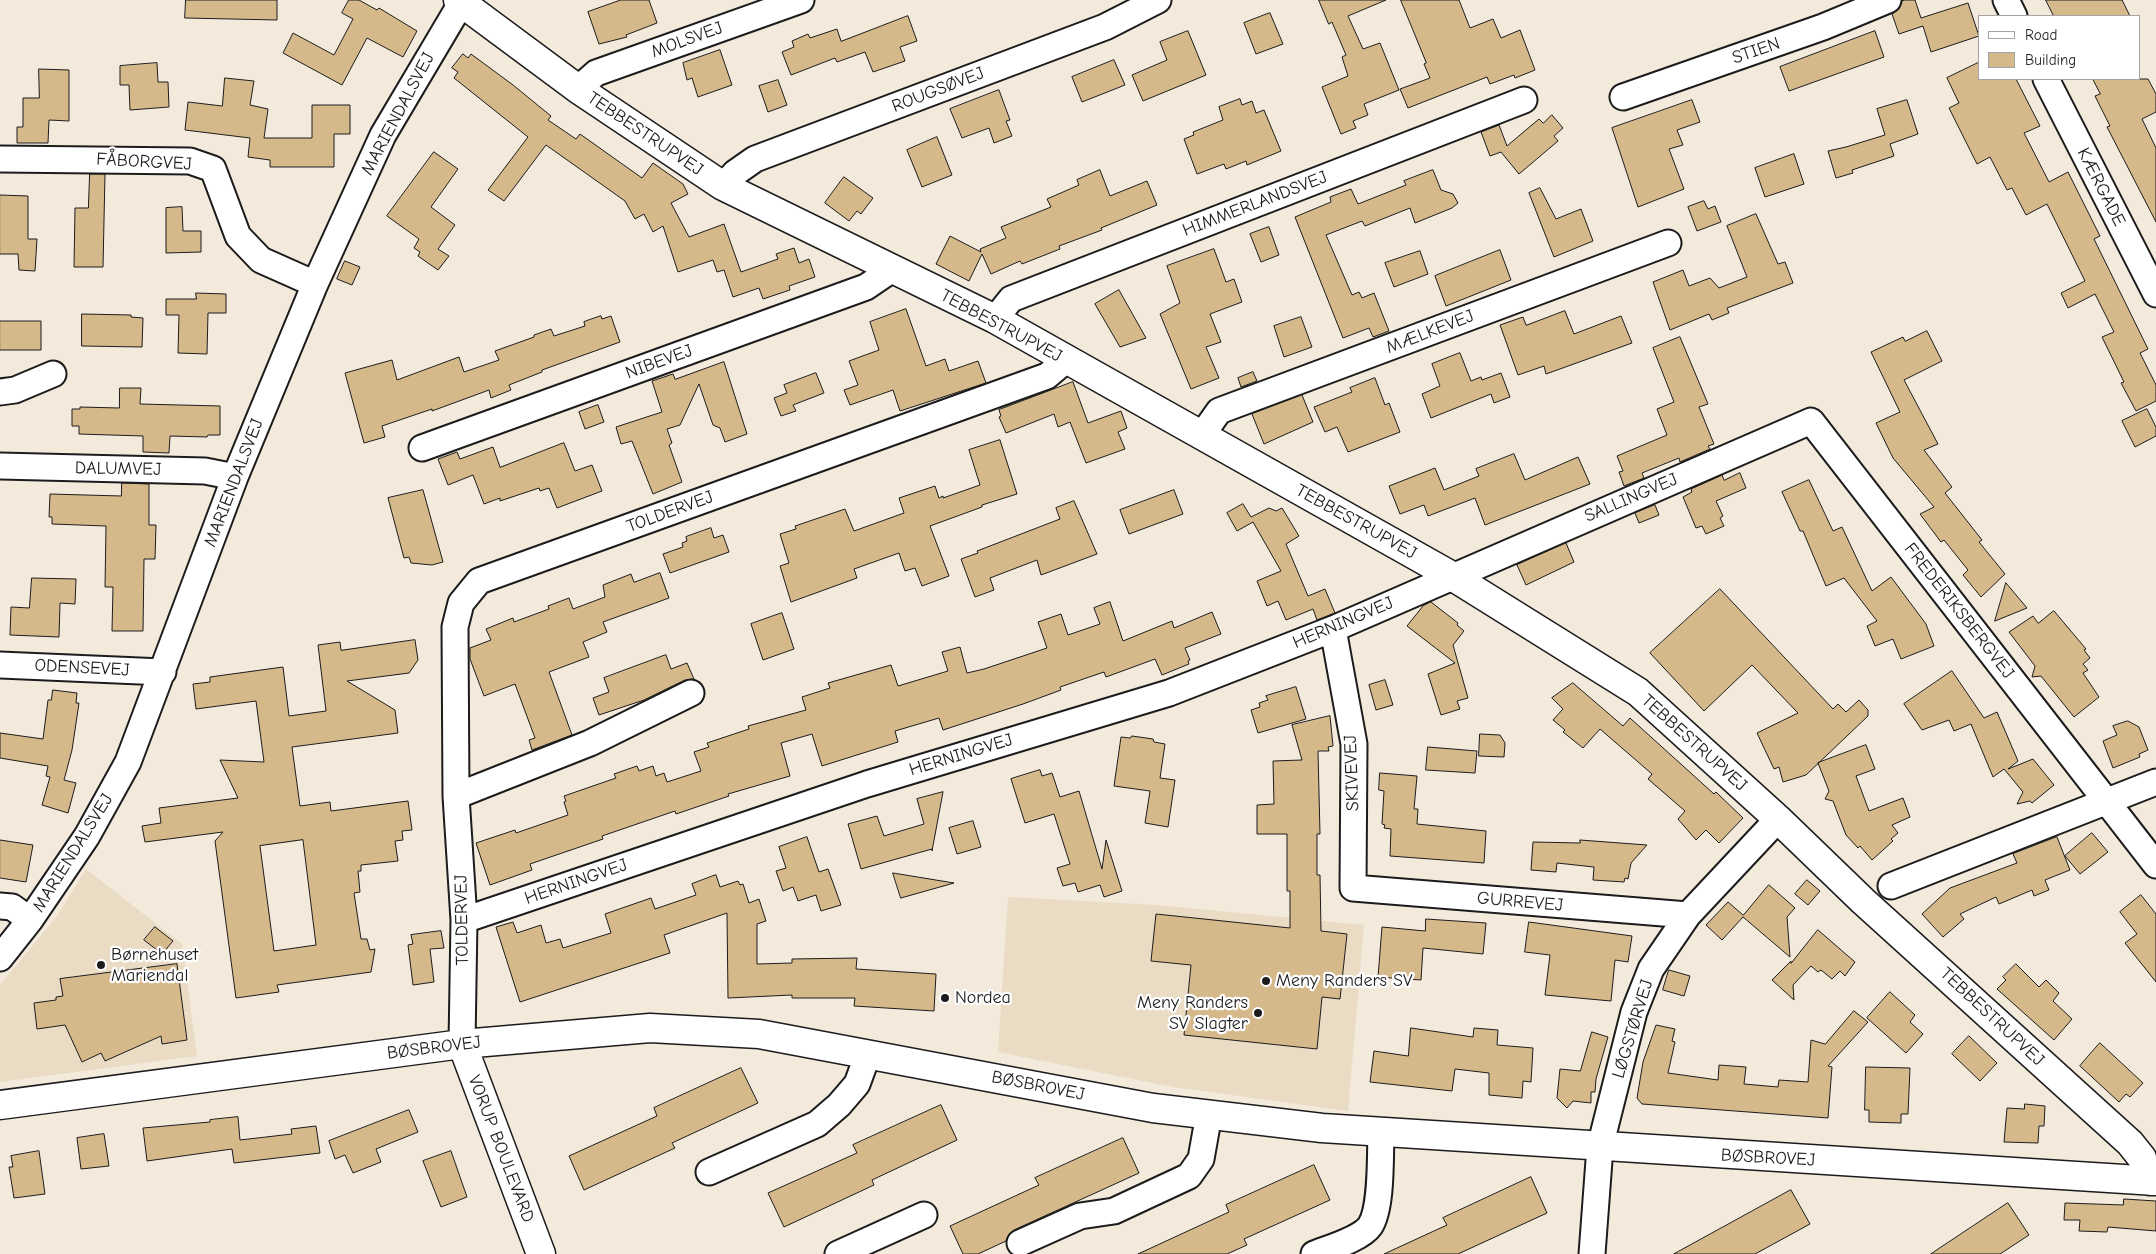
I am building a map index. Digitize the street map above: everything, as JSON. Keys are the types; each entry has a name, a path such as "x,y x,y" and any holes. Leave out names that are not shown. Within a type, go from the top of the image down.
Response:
{"street":[{"name":"MOLSVEJ","path":"578,89 596,73 800,0"},
{"name":"ROUGSØVEJ","path":"723,186 734,173 755,159 1105,27 1158,0"},
{"name":"STIEN","path":"1623,97 1823,27 1888,0"},
{"path":"2006,0 2014,15"},
{"name":"TEBBESTRUPVEJ","path":"460,1 578,89 723,186 994,319 1452,576 1638,692 1778,819 1863,901 2130,1144 2142,1158 2153,1181"},
{"name":"MARIENDALSVEJ","path":"0,958 30,920 86,836 128,762 235,477 315,284 383,135 460,1"},
{"name":"KÆRGADE","path":"2047,80 2147,256 2156,294"},
{"name":"HIMMERLANDSVEJ","path":"994,319 1011,299 1524,100"},
{"name":"FÅBORGVEJ","path":"0,158 190,161 213,169 238,236 261,260 315,284"},
{"name":"MÆLKEVEJ","path":"1202,435 1219,411 1668,243"},
{"name":"NIBEVEJ","path":"422,448 866,287 891,270"},
{"name":"TOLDERVEJ","path":"462,1044 464,920 456,796 455,627 461,603 479,581 1047,376 1066,360"},
{"path":"0,392 15,390 53,374"},
{"name":"SALLINGVEJ","path":"1452,576 1811,421"},
{"name":"FREDERIKSBERGVEJ","path":"1811,421 2156,865"},
{"name":"DALUMVEJ","path":"0,466 205,471 235,477"},
{"name":"HERNINGVEJ","path":"464,920 867,784 1169,693 1333,629 1452,576"},
{"name":"SKIVEVEJ","path":"1333,629 1354,744 1353,888"},
{"name":"ODENSEVEJ","path":"0,665 163,672"},
{"path":"456,796 590,743 691,693"},
{"path":"1891,886 2156,782"},
{"name":"LØGSTØRVEJ","path":"1592,1254 1600,1147 1634,1012 1651,969 1688,915 1778,819"},
{"name":"GURREVEJ","path":"1353,888 1688,915"},
{"path":"0,906 12,907 30,920"},
{"name":"BØSBROVEJ","path":"0,1105 462,1044 650,1028 759,1034 1153,1108 1322,1128 1381,1134 2153,1181"},
{"name":"VORUP BOULEVARD","path":"462,1044 541,1254"},
{"path":"709,1172 817,1124 839,1105 857,1084 868,1054"},
{"path":"1020,1243 1080,1216 1114,1211 1189,1176 1201,1158 1208,1114"},
{"path":"1314,1254 1352,1239 1369,1227 1377,1210 1381,1134"},
{"path":"838,1254 924,1215"}],"shaded area":[{"name":"Børnehuset Mariendal","path":"86,869 182,944 197,1056 0,1082 0,985 57,916"},
{"path":"1008,897 1157,905 1364,925 1348,1111 1173,1087 998,1052"}],"building":[{"path":"186,0 277,0 277,20 185,18"},
{"path":"349,0 359,0 377,10 379,8 417,31 403,57 367,38 342,85 283,53 293,33 334,55 353,19 342,13"},
{"path":"621,0 649,0 657,23 626,35 627,37 599,44 588,12"},
{"path":"1319,0 1386,0 1348,16 1363,49 1380,43 1399,90 1364,104 1368,115 1353,121 1356,128 1341,134 1322,87 1348,76 1342,57 1346,55 1332,22 1329,24"},
{"path":"1401,0 1459,0 1470,28 1493,19 1501,38 1520,30 1535,70 1515,78 1514,75 1490,84 1487,77 1408,108 1400,89 1430,78"},
{"path":"1915,0 1921,18 1968,3 1978,36 1931,52 1923,26 1899,34 1892,14 1899,9 1902,1"},
{"path":"2046,0 2122,0 2130,15 2054,15"},
{"path":"1270,13 1283,44 1256,54 1244,23"},
{"path":"908,16 917,41 900,47 905,61 873,72 865,52 837,62 835,58 791,75 782,52 794,47 792,41 808,34 810,38 837,29 841,41"},
{"path":"1188,31 1206,75 1143,101 1132,75 1167,60 1160,42"},
{"path":"1875,31 1884,57 1789,91 1780,67"},
{"path":"720,50 732,85 698,97 692,78 687,80 683,63"},
{"path":"463,54 468,58 471,54 513,85 551,116 548,120 576,139 580,134 642,178 653,163 683,184 688,194 671,203 689,237 724,224 741,272 778,259 776,254 794,248 799,263 809,259 815,277 789,286 790,290 763,299 759,288 733,297 724,270 717,272 713,260 678,272 663,226 653,232 644,214 635,219 625,201 546,145 504,201 488,190 528,137 454,78 458,72 452,68"},
{"path":"1114,60 1125,85 1082,102 1072,77"},
{"path":"157,63 158,82 168,82 169,107 130,110 129,85 120,85 120,66"},
{"path":"1978,63 1978,80 2017,80 2040,126 2024,133 2049,182 2068,172 2100,236 2094,239 2148,349 2140,353 2156,385 2156,401 2136,411 2121,383 2124,382 2102,337 2114,332 2095,294 2068,308 2061,293 2085,281 2047,204 2026,215 2012,188 2007,190 1990,157 1977,164 1949,108 1959,103 1947,78"},
{"path":"39,69 69,70 69,121 49,120 48,143 17,143 17,127 23,127 23,98 39,98"},
{"path":"225,78 254,81 250,105 268,109 264,138 312,138 312,105 350,105 350,134 334,134 334,167 270,167 270,160 248,157 250,138 185,130 188,102 222,106"},
{"path":"2148,79 2156,94 2156,112 2142,119 2156,148 2156,222 2107,127 2110,126 2095,96 2100,94 2093,80"},
{"path":"778,80 787,105 768,112 759,86"},
{"path":"999,90 1010,120 1006,121 1012,136 994,143 989,128 962,138 950,109"},
{"path":"1240,99 1242,105 1252,101 1256,113 1264,110 1281,151 1247,165 1246,161 1226,169 1224,164 1197,174 1184,139 1194,135 1193,132 1223,120 1219,107"},
{"path":"1692,100 1700,122 1677,130 1683,145 1669,149 1684,189 1638,207 1612,128"},
{"path":"1907,100 1918,134 1890,144 1894,156 1852,170 1853,173 1836,178 1828,151 1885,135 1877,109"},
{"path":"1552,115 1563,128 1554,136 1558,141 1519,174 1501,152 1490,156 1481,132 1499,125 1507,146 1539,119 1543,123"},
{"path":"937,137 952,175 922,187 907,150"},
{"path":"434,152 458,169 431,207 455,225 438,249 449,256 438,270 418,256 420,252 414,248 419,239 387,216"},
{"path":"1794,154 1804,184 1765,197 1755,168"},
{"path":"1100,170 1110,196 1147,181 1157,205 1101,228 1102,230 1059,246 1060,249 1022,264 1020,261 991,274 982,254 969,281 936,264 950,236 981,252 980,249 1006,238 1001,227 1051,207 1047,199 1079,185 1077,180"},
{"path":"1433,170 1441,190 1453,194 1458,203 1452,208 1415,223 1410,208 1365,226 1362,221 1326,235 1352,295 1359,292 1362,298 1374,293 1389,331 1373,337 1369,328 1343,338 1295,217 1331,202 1330,197 1351,189 1358,204 1406,185 1404,181"},
{"path":"90,174 105,174 103,267 74,267 75,208 88,208"},
{"path":"844,177 873,198 861,214 857,211 849,221 825,203"},
{"path":"1540,188 1556,219 1581,209 1593,241 1554,257 1529,193"},
{"path":"0,195 28,196 28,239 37,239 35,271 19,270 18,254 0,254"},
{"path":"1704,201 1708,209 1715,206 1721,222 1697,231 1688,207"},
{"path":"182,207 183,231 201,231 201,252 166,253 166,208"},
{"path":"1756,214 1778,264 1785,262 1793,283 1727,308 1729,313 1712,320 1709,314 1670,330 1653,282 1683,270 1689,286 1710,278 1719,288 1747,277 1727,226"},
{"path":"1269,227 1279,255 1261,262 1250,234"},
{"path":"1214,249 1226,282 1234,279 1242,302 1210,314 1221,342 1206,347 1219,378 1191,389 1160,314 1180,303 1167,266"},
{"path":"1500,250 1511,280 1446,306 1435,276"},
{"path":"1420,251 1428,274 1394,287 1385,263"},
{"path":"345,261 360,267 352,285 337,279"},
{"path":"1119,290 1146,338 1120,347 1095,304"},
{"path":"196,293 226,294 226,313 208,313 207,354 178,353 179,315 166,315 166,299 196,299"},
{"path":"906,309 926,366 945,359 949,371 978,361 986,383 900,411 893,390 850,405 844,390 858,385 849,361 879,350 870,322"},
{"path":"1565,311 1574,334 1621,316 1632,343 1546,374 1544,366 1518,375 1500,325 1523,317 1526,325"},
{"path":"82,314 131,315 131,317 143,318 142,347 82,346"},
{"path":"601,316 602,319 611,316 620,342 542,370 542,372 509,385 511,390 491,398 489,390 432,411 432,409 382,426 385,437 364,443 345,373 392,360 397,380 459,357 464,372 499,360 495,351 534,337 534,335 551,329 554,336 585,326 584,322"},
{"path":"1301,317 1312,347 1284,357 1274,326"},
{"path":"0,321 41,321 41,350 0,350"},
{"path":"1927,331 1942,361 1904,380 1938,444 1924,450 1952,487 1945,493 1982,540 1979,542 2005,574 1981,597 1963,575 1968,570 1944,540 1941,542 1920,514 1934,507 1893,458 1876,423 1900,412 1871,352 1903,337 1905,341"},
{"path":"1680,337 1708,404 1699,407 1714,444 1708,446 1710,449 1680,462 1679,458 1642,473 1644,478 1624,486 1619,472 1623,471 1617,456 1667,435 1657,409 1674,402 1653,348"},
{"path":"1460,353 1471,381 1481,377 1482,380 1501,373 1510,397 1494,403 1491,394 1431,418 1422,394 1440,386 1432,364"},
{"path":"724,362 747,434 725,442 720,428 713,425 699,384 680,425 667,429 672,443 669,445 682,482 653,494 632,441 621,444 616,427 662,412 652,381 673,374 675,379"},
{"path":"1253,372 1257,381 1241,387 1238,378"},
{"path":"816,373 824,393 793,405 796,411 781,416 774,398 787,393 784,385"},
{"path":"1375,378 1385,405 1389,403 1400,432 1348,452 1337,427 1325,432 1314,407 1352,392 1350,388"},
{"path":"1073,382 1088,423 1121,411 1127,428 1118,432 1125,449 1086,463 1070,422 1058,427 1054,414 1006,433 999,417 1001,416 999,410"},
{"path":"120,388 141,388 140,404 220,406 220,435 208,435 207,437 170,436 169,453 143,452 143,436 79,434 79,426 72,426 72,409 80,409 80,407 119,408"},
{"path":"1302,395 1313,422 1264,444 1252,414"},
{"path":"598,405 604,422 585,429 579,412"},
{"path":"2147,409 2156,427 2156,436 2135,447 2122,421"},
{"path":"1000,440 1017,494 982,505 982,507 930,526 949,576 922,586 915,568 905,571 899,553 854,569 857,578 791,602 780,566 789,563 780,534 796,529 795,526 845,509 854,531 904,513 899,498 935,486 939,498 943,496 943,498 980,485 969,450"},
{"path":"564,443 575,471 592,465 602,491 557,508 549,488 540,491 539,488 500,501 500,498 484,504 473,475 448,485 438,459 457,452 460,459 493,447 500,467"},
{"path":"1514,454 1525,480 1578,457 1590,484 1485,525 1475,498 1428,516 1424,505 1400,514 1389,486 1435,468 1444,490 1479,476 1476,469"},
{"path":"1740,473 1746,488 1716,501 1723,516 1720,518 1724,526 1706,534 1702,526 1696,528 1683,497 1692,492 1691,489 1722,475 1724,480"},
{"path":"1809,480 1833,531 1842,527 1872,591 1891,577 1926,624 1934,646 1901,659 1893,639 1875,646 1867,626 1877,621 1844,578 1826,586 1803,531 1800,531 1782,492"},
{"path":"122,483 149,484 149,525 156,525 155,559 144,559 143,631 112,631 113,587 105,587 106,526 52,524 52,517 49,517 50,494 121,496"},
{"path":"423,490 443,562 432,565 411,563 409,557 404,558 388,498"},
{"path":"1174,490 1183,514 1129,534 1120,510"},
{"path":"1074,501 1097,554 1041,575 1037,560 990,578 994,590 975,597 961,559 1060,519 1056,508"},
{"path":"1243,504 1251,517 1269,508 1276,511 1282,508 1299,536 1286,544 1308,596 1325,589 1335,613 1317,620 1313,609 1286,620 1278,601 1267,606 1257,581 1281,571 1253,522 1237,531 1227,513"},
{"path":"1655,505 1659,515 1639,523 1635,513"},
{"path":"711,528 714,538 723,535 729,552 670,573 663,554 683,547 682,543 687,541 686,537"},
{"path":"1566,543 1574,562 1526,585 1517,565"},
{"path":"660,573 669,598 603,622 607,632 583,642 589,657 549,672 572,735 532,750 529,740 535,738 515,684 484,696 470,659 470,648 491,640 486,629 513,618 514,622 549,609 548,606 569,598 573,609 605,597 603,585 631,574 634,582"},
{"path":"32,578 76,579 75,604 60,603 59,637 10,635 11,607 29,608"},
{"path":"2006,583 2027,608 1995,621"},
{"path":"1720,589 1833,709 1838,704 1846,712 1859,700 1868,710 1868,716 1806,775 1783,782 1779,767 1774,769 1757,733 1798,713 1752,665 1704,711 1650,653"},
{"path":"1110,602 1123,641 1172,621 1174,628 1212,612 1221,634 1185,648 1190,660 1188,661 1189,664 1162,675 1155,659 1106,677 1104,672 1060,687 1061,690 1023,704 943,730 939,718 895,731 898,742 822,766 812,734 781,743 790,776 728,794 729,796 676,814 675,811 602,836 603,839 530,864 532,870 490,885 476,843 515,830 516,833 568,815 564,796 616,778 614,774 637,766 639,771 653,766 656,776 664,773 667,782 701,771 694,752 709,747 707,743 749,729 748,726 806,710 802,697 830,688 828,683 891,665 898,686 948,671 942,652 960,647 967,673 984,669 1047,648 1038,622 1061,614 1068,635 1100,624 1094,608"},
{"path":"1431,602 1458,623 1457,625 1464,631 1453,645 1468,698 1457,701 1460,709 1441,715 1428,674 1455,663 1407,626 1423,606"},
{"path":"2054,611 2086,649 2084,650 2090,658 2083,664 2088,670 2083,673 2099,697 2074,717 2041,676 2032,677 2035,666 2009,632 2033,616 2038,623"},
{"path":"782,613 794,649 763,660 751,624"},
{"path":"415,640 418,660 409,673 347,681 395,710 398,733 292,747 300,806 330,802 331,811 408,801 412,830 402,831 403,840 395,841 398,861 361,865 361,871 358,871 360,892 354,893 361,939 367,939 370,950 375,949 371,972 277,985 279,992 236,998 215,841 223,832 145,842 142,826 161,823 159,808 238,798 220,760 264,762 256,701 196,709 193,684 210,682 210,677 283,667 289,716 326,711 318,645 340,642 341,650","holes":["303,840 316,945 274,951 260,846"]},
{"path":"666,655 671,669 687,663 694,679 685,680 644,700 599,715 593,698 609,692 604,678"},
{"path":"1952,671 1984,718 1997,712 2018,761 2008,769 2033,759 2054,785 2032,803 2030,801 2017,804 2023,792 2004,769 1993,777 1971,724 1954,731 1949,720 1922,730 1904,704"},
{"path":"1385,680 1393,705 1376,710 1369,685"},
{"path":"1573,683 1623,726 1630,718 1714,794 1716,792 1743,818 1719,843 1706,830 1696,840 1678,819 1685,811 1648,779 1652,774 1600,729 1583,748 1563,732 1565,730 1553,720 1563,709 1552,698"},
{"path":"1296,687 1306,719 1258,733 1251,710 1260,707 1259,703 1268,700 1266,696"},
{"path":"53,690 77,693 76,703 79,703 72,750 64,780 76,783 68,813 42,805 50,777 46,776 48,766 0,758 0,733 43,739 48,700 51,700"},
{"name":"Meny Randers SV","path":"1330,716 1333,746 1328,747 1329,751 1318,751 1320,834 1317,834 1317,875 1320,875 1321,931 1347,934 1340,999 1322,997 1317,1049 1184,1035 1191,965 1151,961 1156,914 1290,928 1290,891 1287,891 1287,834 1257,834 1257,805 1274,804 1273,761 1302,760 1292,725"},
{"path":"2128,721 2139,727 2148,750 2139,754 2140,757 2113,768 2103,741 2117,735 2113,726"},
{"path":"1480,734 1500,735 1505,743 1504,757 1479,756"},
{"path":"1132,736 1153,739 1154,742 1165,744 1160,778 1175,780 1168,827 1145,823 1150,791 1114,786 1121,737 1130,738"},
{"path":"1866,745 1875,769 1856,776 1869,811 1903,798 1910,817 1892,825 1898,833 1891,839 1893,841 1872,860 1860,846 1858,848 1846,835 1833,801 1825,799 1829,791 1818,763"},
{"path":"1428,747 1477,751 1475,773 1426,770"},
{"path":"1040,770 1042,776 1052,773 1060,797 1079,791 1102,869 1106,840 1122,891 1104,897 1100,885 1078,892 1075,883 1063,886 1057,868 1070,864 1054,814 1025,823 1011,779"},
{"path":"1380,773 1417,776 1414,809 1418,809 1417,824 1486,831 1484,863 1390,856 1391,829 1384,828 1385,825 1382,824 1384,791 1379,790"},
{"path":"943,792 932,851 932,849 861,869 848,824 877,816 884,836 924,824 917,799"},
{"path":"973,821 981,847 957,854 949,828"},
{"path":"2092,833 2108,852 2080,874 2065,856"},
{"path":"807,837 819,872 828,869 841,905 821,911 816,895 798,901 793,887 783,891 776,871 786,868 779,847"},
{"path":"2057,837 2070,870 2045,880 2049,890 2034,896 2032,890 1999,904 1996,897 1960,914 1964,919 1943,937 1922,914 1950,888 2017,863 2013,854"},
{"path":"0,840 33,845 26,882 0,878"},
{"path":"1580,840 1647,845 1631,863 1628,879 1625,878 1624,882 1593,880 1594,867 1557,863 1556,872 1531,870 1533,842 1580,843"},
{"path":"893,873 954,883 901,898"},
{"path":"716,875 720,887 738,881 740,885 743,884 749,903 759,899 766,921 757,924 757,964 792,963 792,959 857,958 856,969 936,974 934,1011 854,1006 855,998 792,998 792,995 728,998 727,913 664,935 670,953 520,1002 496,927 513,922 517,933 541,925 546,943 560,939 563,948 611,933 605,914 651,898 655,909 696,895 692,884"},
{"path":"1807,880 1820,891 1808,905 1795,894"},
{"path":"1769,885 1795,908 1787,917 1790,957 1743,917 1722,940 1706,925 1728,902 1743,915"},
{"path":"2141,895 2156,914 2156,982 2125,943 2137,934 2120,912"},
{"path":"1426,919 1486,923 1483,954 1423,948 1421,980 1378,977 1382,927 1425,931"},
{"path":"1529,922 1632,936 1628,962 1615,960 1611,1001 1545,995 1550,955 1525,952"},
{"path":"155,927 173,941 162,954 144,940"},
{"path":"1818,930 1855,962 1845,976 1840,971 1832,979 1821,970 1818,972 1811,966 1793,985 1794,1000 1772,980 1791,961 1791,963"},
{"path":"441,931 444,948 430,949 434,982 413,985 408,945 413,944 411,935"},
{"path":"177,964 187,1040 162,1044 161,1036 105,1061 101,1053 82,1062 65,1025 37,1029 34,1003 56,1000 56,997 63,996 60,979"},
{"path":"2016,964 2039,987 2046,980 2059,993 2053,1001 2072,1019 2054,1040 1997,989 2006,980 2003,977"},
{"path":"1669,970 1690,976 1684,996 1663,990"},
{"path":"1890,992 1915,1015 1910,1022 1923,1034 1906,1053 1867,1018"},
{"path":"1854,1011 1868,1022 1828,1066 1832,1067 1828,1118 1642,1104 1637,1098 1643,1062 1656,1025 1675,1029 1672,1041 1675,1042 1668,1073 1718,1080 1719,1065 1746,1067 1744,1084 1778,1087 1779,1080 1808,1082 1811,1040 1825,1044"},
{"path":"1411,1028 1473,1037 1474,1028 1498,1030 1497,1045 1533,1048 1531,1082 1523,1081 1522,1098 1489,1095 1489,1073 1455,1069 1452,1091 1370,1082 1374,1051 1408,1056"},
{"path":"1592,1032 1608,1037 1596,1079 1595,1092 1591,1092 1591,1103 1573,1101 1567,1108 1557,1098 1560,1069 1580,1071"},
{"path":"1969,1036 1997,1063 1980,1081 1952,1054"},
{"path":"2100,1043 2143,1083 2130,1097 2126,1094 2119,1102 2080,1066"},
{"path":"1866,1067 1910,1068 1908,1114 1901,1114 1901,1123 1869,1122 1869,1110 1865,1110"},
{"path":"741,1068 758,1103 672,1143 675,1148 584,1190 569,1156 657,1116 654,1108"},
{"path":"2025,1104 2045,1106 2044,1126 2039,1126 2038,1143 2004,1142 2007,1108 2024,1109"},
{"path":"941,1105 957,1140 872,1180 874,1185 784,1227 768,1193 857,1153 853,1145"},
{"path":"409,1110 418,1132 376,1149 381,1162 353,1173 345,1155 335,1159 329,1141"},
{"path":"238,1117 240,1140 292,1134 291,1129 316,1126 320,1153 234,1163 232,1149 147,1161 143,1128 210,1122 210,1120"},
{"path":"104,1134 109,1166 81,1169 77,1138"},
{"path":"1123,1138 1139,1173 1014,1230 1009,1234 1006,1241 978,1254 963,1254 950,1226 1039,1185 1035,1178"},
{"path":"39,1151 45,1194 14,1198 9,1167 13,1167 11,1156"},
{"path":"451,1151 467,1197 441,1207 423,1161"},
{"path":"1314,1165 1330,1200 1244,1239 1247,1245 1227,1254 1138,1254 1229,1212 1226,1205"},
{"path":"1531,1177 1547,1213 1458,1254 1384,1254 1447,1225 1443,1218"},
{"path":"1791,1190 1810,1224 1755,1254 1674,1254"},
{"path":"2124,1199 2156,1201 2156,1231 2108,1227 2107,1232 2079,1231 2080,1220 2064,1220 2065,1203 2123,1205"},
{"path":"2008,1203 2029,1235 2000,1254 1931,1254"}],"place":[{"name":"Børnehuset Mariendal","path":"101,965"},
{"name":"Meny Randers SV","path":"1266,981"},
{"name":"Nordea","path":"945,998"},
{"name":"Meny Randers SV Slagter","path":"1258,1013"}]}
